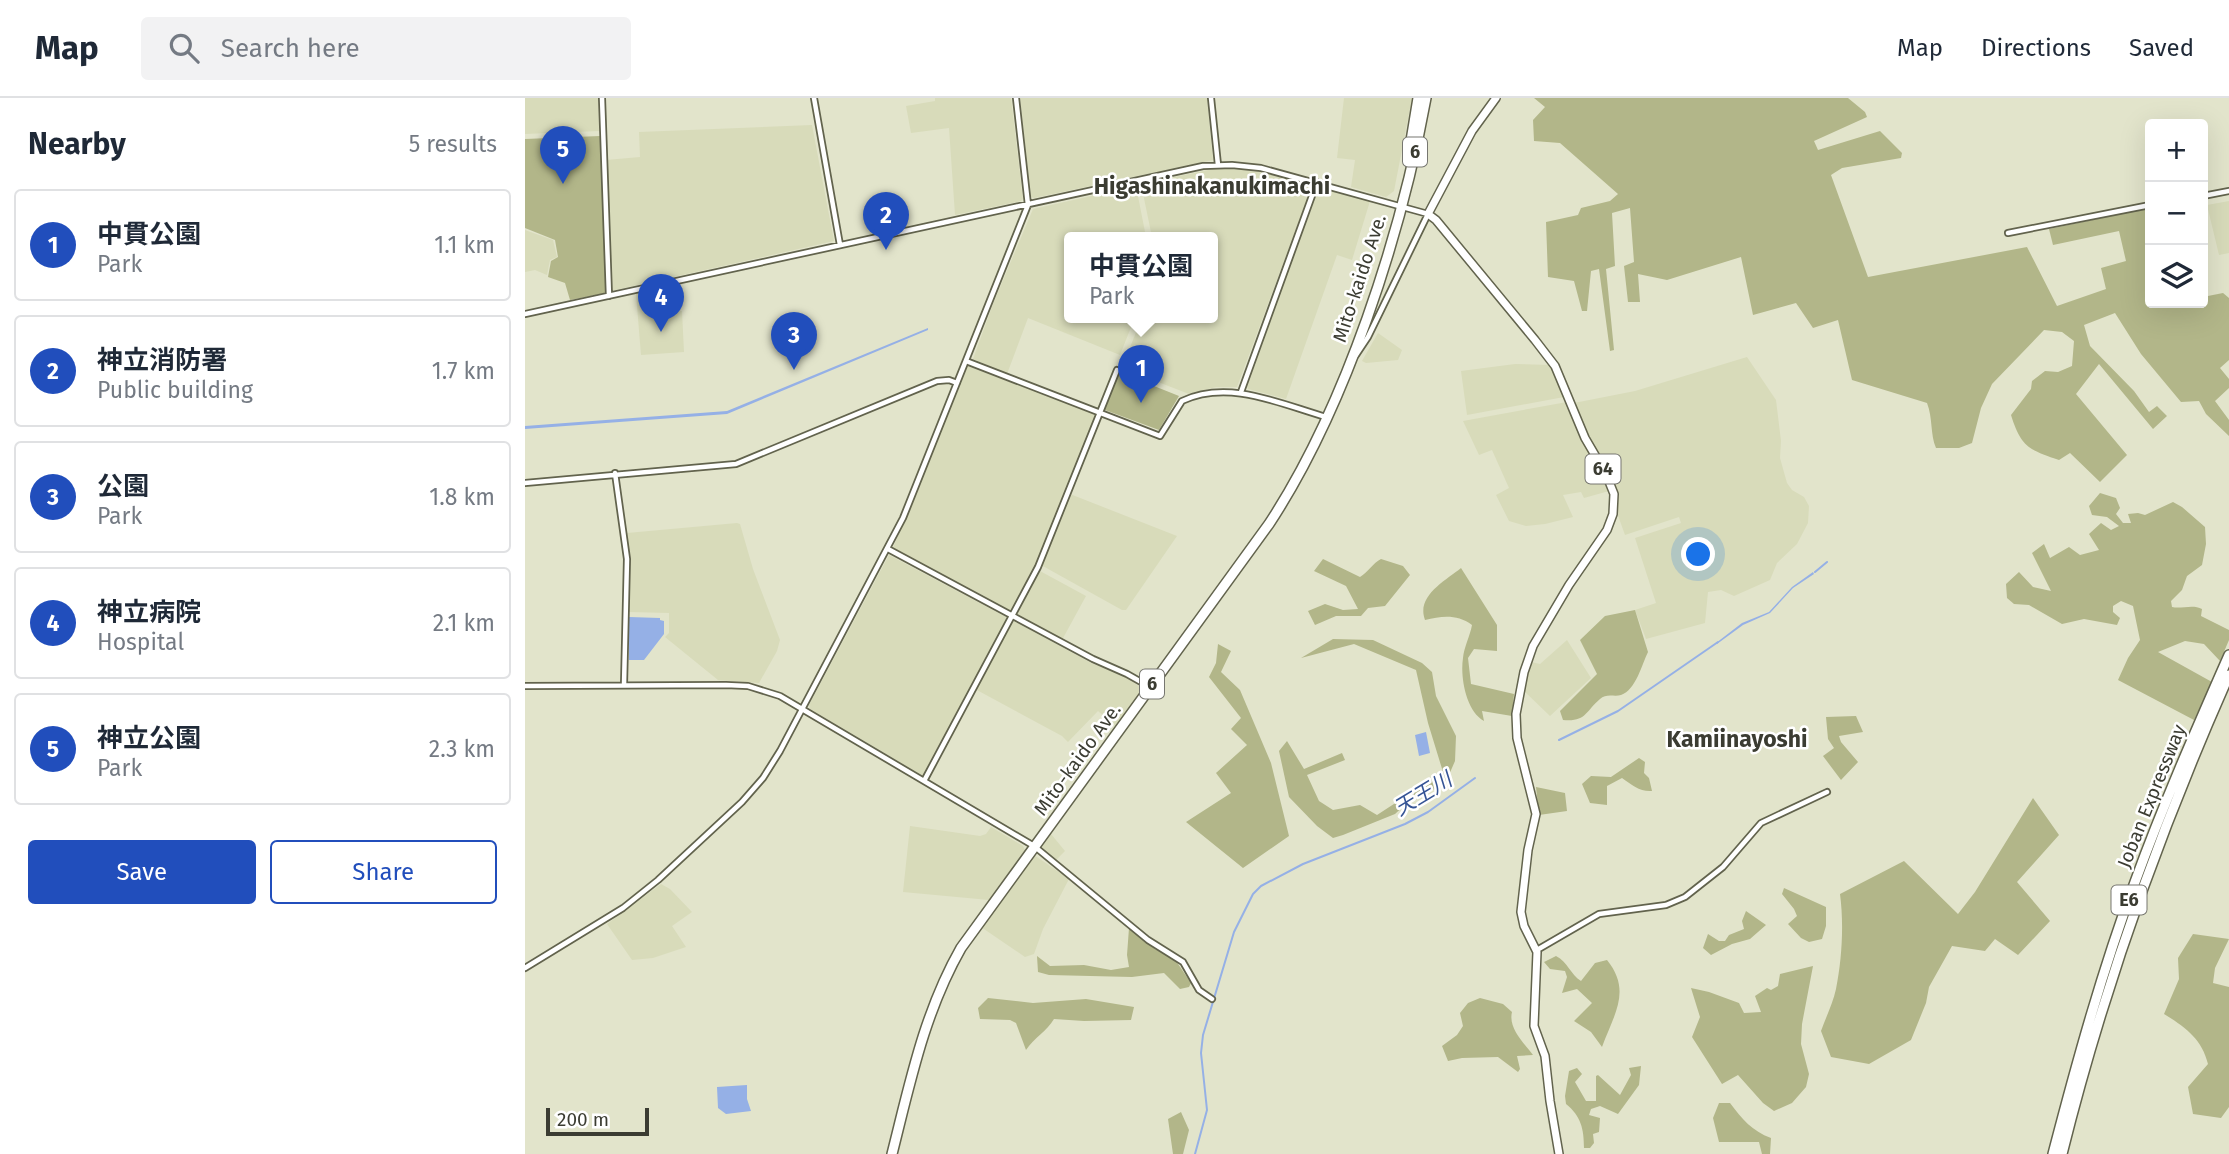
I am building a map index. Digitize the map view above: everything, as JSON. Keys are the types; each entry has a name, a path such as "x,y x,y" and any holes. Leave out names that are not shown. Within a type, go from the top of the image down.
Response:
{"highway":[{"name":"Mito-kaido Ave.","path":"1402,205 1401,195 1418,98"},
{"name":"Mito-kaido Ave.","path":"892,1154 921,1037 944,981 969,936 1274,516 1292,487 1326,417 1374,295 1402,205 1426,98"},
{"name":"Joban Expressway","path":"2053,1154 2096,1001 2134,885 2229,654"},
{"name":"Joban Expressway","path":"2062,1154 2103,1002 2142,886 2229,675"}],"main road":[{"path":"1428,214 1472,131 1496,98"},
{"name":"64","path":"1428,214 1489,283 1555,366 1585,439 1606,474 1614,494 1613,514 1607,530 1569,586 1528,658 1515,714 1535,814 1521,912 1524,926 1537,950 1534,1026 1545,1056 1559,1154"}],"street":[{"path":"602,98 609,296"},
{"path":"814,98 840,246"},
{"path":"525,968 629,903 726,817 750,793 771,766 888,549 915,490 1028,205 1016,98"},
{"path":"1211,98 1218,165"},
{"path":"525,314 1218,165 1261,168 1428,214 1368,337 1350,360"},
{"path":"1241,392 1317,182"},
{"path":"2208,194 2229,191"},
{"path":"2008,233 2145,206"},
{"path":"966,361 1160,436 1186,399 1224,391 1241,392 1326,417"},
{"path":"924,781 1038,567 1117,370"},
{"path":"525,483 736,464 937,381 949,380 957,383"},
{"path":"615,473 627,559 624,685"},
{"path":"888,549 1012,617 1150,687"},
{"path":"525,686 748,687 780,696 1034,846 1148,940 1183,962 1199,990 1212,999"},
{"path":"1537,950 1599,914 1658,907 1680,900 1723,867 1761,823 1827,792"}],"shaded area":[{"path":"525,98 598,98 599,131 525,134"},
{"path":"935,98 1011,98 1023,199 1021,201 955,215 949,128 911,133 906,106 935,101"},
{"path":"1020,98 1207,98 1213,160 1034,198 1031,197"},
{"path":"1344,98 1412,98 1394,191 1386,197 1351,187 1355,160 1337,158"},
{"path":"1534,98 1848,98 1865,112 1867,117 1814,141 1818,150 1880,131 1902,153 1901,158 1842,168 1831,175 1868,277 2027,247 2057,306 2106,289 2101,268 2126,261 2119,231 2053,245 2049,229 2145,209 2145,308 2208,308 2208,296 2223,293 2229,298 2229,360 2220,368 2229,379 2229,388 2215,401 2229,420 2229,436 2206,414 2199,401 2181,402 2141,354 2115,313 2084,325 2090,346 2134,391 2149,412 2157,406 2167,416 2153,429 2099,364 2076,394 2127,455 2100,482 2070,453 2059,460 2027,446 2011,415 2031,389 2032,381 2045,371 2058,372 2072,366 2074,341 2062,332 2044,330 1992,384 1981,408 1972,443 1959,448 1936,448 1927,403 1852,380 1838,320 1813,328 1796,303 1753,315 1741,257 1667,280 1638,274 1640,302 1628,302 1624,266 1634,262 1630,208 1612,213 1615,266 1606,269 1614,350 1610,351 1599,269 1591,271 1587,311 1582,311 1574,281 1548,277 1546,222 1578,215 1581,208 1610,201 1618,194 1560,143 1534,141 1533,120 1545,107"},
{"path":"812,125 834,241 611,291 606,160 640,157 639,132"},
{"path":"600,136 606,293 570,300 565,283 548,277 551,261 558,257 555,240 525,228 525,139"},
{"path":"1218,168 1256,171 1311,185 1237,387 1216,387 1189,394 1122,368 1140,323 1218,323 1218,232 1151,232 1141,184"},
{"path":"1136,186 1145,232 1064,232 1064,323 1133,323 1120,355 1028,318 1007,374 973,359 1033,209"},
{"path":"1319,188 1370,201 1352,260 1337,255 1286,399 1248,389 1246,385"},
{"path":"2229,201 2229,253 2219,255 2208,205"},
{"path":"525,230 553,240 557,257 550,260 547,275 535,270 525,272"},
{"path":"664,287 666,312 682,311 684,352 641,355 636,294"},
{"path":"1378,333 1402,350 1398,360 1366,363 1362,361"},
{"path":"1747,357 1776,400 1781,441 1780,458 1787,483 1792,490 1804,497 1809,506 1808,523 1797,544 1777,563 1770,580 1734,596 1721,590 1708,592 1705,623 1646,639 1635,610 1656,603 1635,538 1681,523 1679,517 1625,535 1616,510 1617,495 1592,449 1574,403 1635,391"},
{"path":"1515,364 1551,365 1564,397 1467,415 1461,371"},
{"path":"968,366 1094,414 1096,419 1038,563 1011,613 892,550"},
{"path":"1119,372 1179,396 1159,430 1105,410 1101,413"},
{"path":"1567,402 1594,462 1606,479 1609,491 1584,498 1581,492 1563,495 1573,517 1526,526 1509,521 1496,495 1509,488 1492,450 1479,455 1463,421"},
{"path":"2100,493 2116,498 2120,508 2116,514 2123,523 2131,523 2128,514 2145,515 2173,502 2205,527 2206,544 2202,565 2187,576 2182,590 2171,601 2172,607 2202,609 2201,616 2229,630 2229,640 2220,661 2204,644 2185,641 2158,652 2212,682 2194,720 2118,680 2140,640 2133,606 2121,601 2113,606 2113,612 2120,618 2117,625 2084,619 2062,624 2029,605 2014,604 2007,598 2006,584 2019,572 2033,587 2051,591 2032,553 2044,544 2050,558 2069,547 2080,555 2099,550 2089,534 2101,523 2111,530 2119,526 2107,517 2092,515 2089,506"},
{"path":"1070,494 1177,536 1126,610 1041,565"},
{"path":"740,524 753,569 780,640 777,651 759,683 718,680 665,637 669,633 669,613 629,612 630,566 627,533"},
{"path":"889,555 1006,617 1008,621 923,776 810,709 809,705"},
{"path":"1323,559 1360,577 1381,559 1403,566 1410,575 1385,606 1368,608 1361,616 1336,616 1315,625 1308,611 1325,604 1343,610 1358,609 1346,586 1314,571"},
{"path":"1461,568 1497,625 1497,651 1474,649 1468,658 1471,684 1514,694 1512,716 1482,711 1484,721 1469,702 1462,666 1472,625 1449,617 1425,620 1423,611 1428,596"},
{"path":"1040,571 1086,596 1062,640 1015,615"},
{"path":"1635,610 1648,652 1635,682 1621,695 1602,697 1581,718 1563,720 1560,711 1597,674 1580,640 1605,616"},
{"path":"1012,620 1093,664 1124,675 1141,688 1116,727 1098,711 1068,742 1062,736 975,689"},
{"path":"1333,639 1373,640 1422,663 1432,672 1436,696 1456,736 1455,761 1445,784 1407,803 1395,814 1333,838 1317,826 1289,797 1279,751 1287,741 1304,769 1342,753 1345,760 1307,775 1319,801 1333,810 1360,805 1377,815 1443,772 1416,670 1354,644 1301,658"},
{"path":"1567,640 1591,678 1550,716 1523,690 1531,662 1540,664"},
{"path":"1218,644 1231,651 1221,672 1240,690 1271,763 1289,836 1243,868 1186,822 1231,793 1216,773 1247,745 1231,729 1241,718 1209,677 1216,663"},
{"path":"1856,716 1863,732 1839,736 1858,762 1841,780 1823,756 1834,748 1828,739 1826,717"},
{"path":"1639,758 1645,762 1644,773 1649,778 1652,791 1640,789 1622,778 1607,786 1607,805 1590,803 1582,784 1591,776 1611,777"},
{"path":"1536,787 1565,793 1567,811 1539,815"},
{"path":"2033,798 2059,835 2017,882 2050,921 2018,955 1995,939 1985,951 1952,946 1929,987 1926,1003 1911,1040 1869,1064 1831,1057 1821,1031 1835,994 1840,966 1840,894 1904,861 1958,914 1975,892"},
{"path":"910,826 980,836 986,834 991,827 1023,846 1025,850 989,900 903,892"},
{"path":"1051,834 1065,851 1055,861 1041,846"},
{"path":"1034,855 1069,879 1043,929 1034,954 1025,957 981,927"},
{"path":"661,884 670,889 692,912 672,926 686,947 653,958 632,960 607,924"},
{"path":"1784,888 1826,907 1826,926 1822,939 1809,942 1801,938 1788,924 1797,916 1782,894"},
{"path":"1746,911 1766,925 1750,939 1732,944 1711,955 1703,948 1708,934 1719,941 1725,941 1729,935 1744,929 1742,921"},
{"path":"1129,928 1155,949 1174,958 1191,983 1189,987 1180,989 1164,973 1132,977 1049,975 1038,972 1037,956 1050,966 1084,965 1111,970 1129,967"},
{"path":"2193,934 2229,939 2215,968 2213,983 2229,987 2229,1107 2221,1118 2193,1114 2188,1087 2208,1064 2202,1047 2192,1034 2164,1014 2179,979 2178,958"},
{"path":"1556,956 1581,981 1595,963 1607,960 1614,971 1620,992 1602,1047 1591,1032 1574,1021 1592,1003 1577,989 1562,993 1567,977 1565,971 1550,969 1544,962"},
{"path":"1813,966 1802,1024 1801,1044 1809,1074 1806,1087 1792,1103 1774,1111 1763,1103 1738,1075 1722,1084 1692,1037 1700,1017 1691,988 1739,1003 1744,1013 1761,1012 1755,996 1767,988 1771,990 1778,986 1780,974"},
{"path":"988,998 1033,1003 1086,999 1134,1007 1131,1020 1054,1019 1026,1050 1016,1023 1010,1020 980,1019 978,1008"},
{"path":"1480,998 1503,1004 1512,1012 1512,1024 1533,1055 1517,1056 1520,1069 1518,1072 1498,1057 1448,1061 1442,1046 1457,1035 1463,1026 1460,1013 1468,1003"},
{"path":"1641,1066 1639,1085 1618,1114 1600,1106 1591,1109 1589,1115 1600,1118 1599,1132 1593,1134 1594,1143 1590,1148 1584,1148 1581,1123 1566,1104 1569,1071 1577,1068 1582,1074 1575,1082 1586,1101 1596,1101 1596,1076 1620,1095 1631,1075 1629,1068"},
{"path":"1719,1103 1730,1103 1748,1124 1771,1138 1770,1154 1762,1154 1759,1142 1719,1142 1713,1118"},
{"path":"1181,1112 1189,1130 1183,1154 1173,1154 1168,1119"}],"water":[{"path":"928,328 727,414 525,429 525,426 727,411"},
{"path":"1813,572 1814,574 1793,588 1770,613 1743,625 1716,643 1742,623 1769,612 1792,587"},
{"path":"629,617 660,618 664,621 664,634 644,660 629,660"},
{"path":"1426,732 1430,753 1419,756 1415,735"},
{"path":"747,1085 747,1099 751,1111 726,1114 718,1108 717,1087"}],"waterway":[{"name":"天王川","path":"1815,572 1827,562"},
{"name":"天王川","path":"1559,740 1618,711 1718,642"},
{"name":"天王川","path":"1195,1154 1207,1110 1201,1053 1203,1035 1234,932 1253,894 1261,886 1303,864 1405,824 1428,812 1475,778"}],"place":[{"name":"神立公園","path":"563,184"},
{"name":"神立消防署","path":"886,250"},
{"name":"神立病院","path":"661,332"},
{"name":"公園","path":"794,370"},
{"name":"中貫公園","path":"1141,403"}],"district":[{"name":"Higashinakanukimachi","path":"1212,186"},
{"name":"Kamiinayoshi","path":"1737,739"}]}
